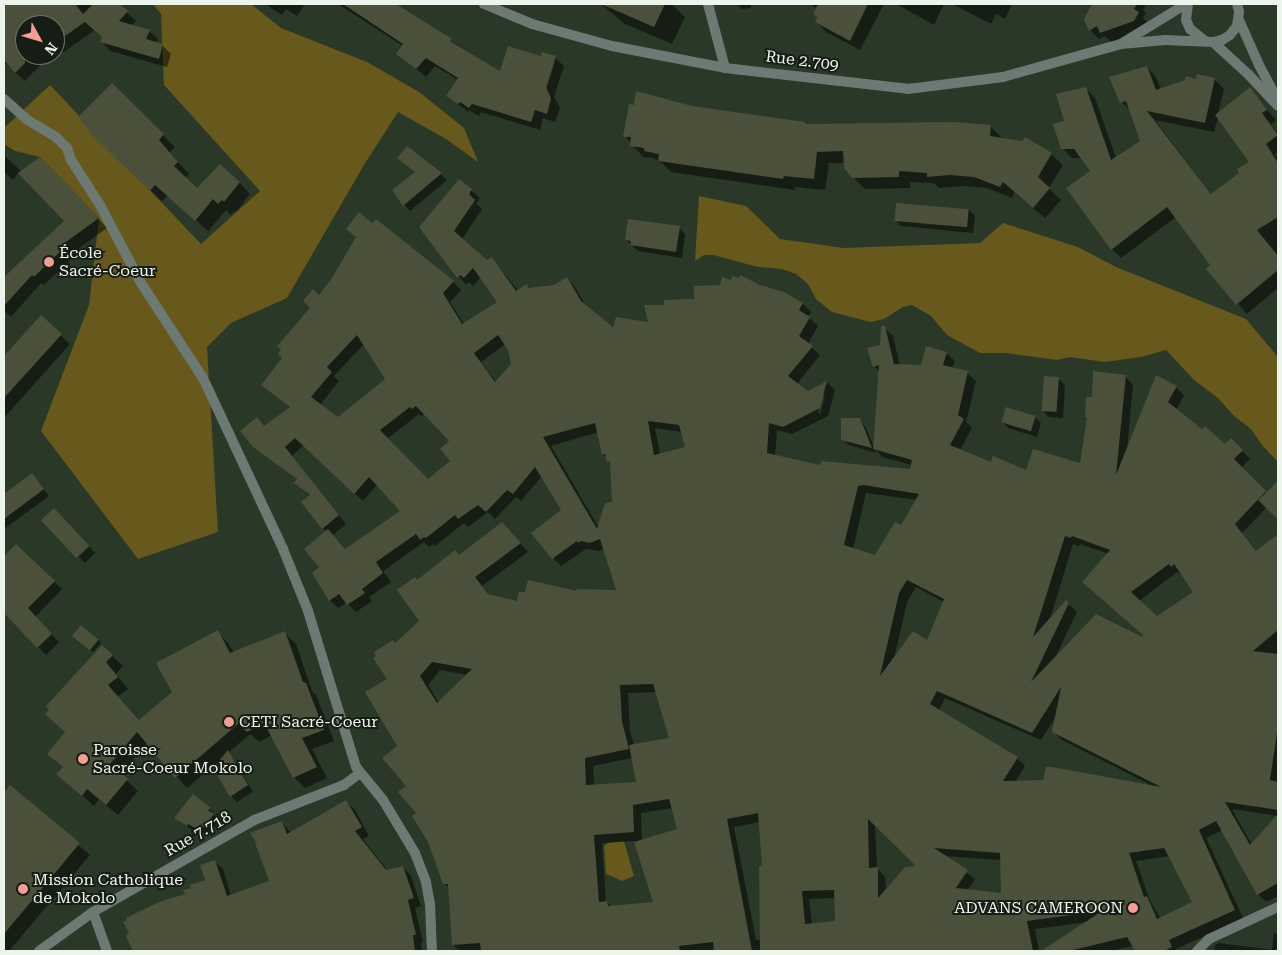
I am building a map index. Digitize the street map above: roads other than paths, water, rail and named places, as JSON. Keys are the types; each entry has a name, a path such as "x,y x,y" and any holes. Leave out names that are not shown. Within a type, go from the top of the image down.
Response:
{"street":[{"name":"Rue 2.709","path":"484,4 532,24 612,46 725,68 908,89 1003,77 1121,44 1165,40 1208,41"},
{"path":"708,4 725,68"},
{"name":"Rue 2.709","path":"1121,44 1187,4"},
{"path":"1187,4 1186,20 1195,33 1208,41 1249,75 1278,106"},
{"path":"1237,4 1238,20 1278,100"},
{"path":"1208,41 1230,35 1238,20"},
{"path":"4,99 26,119 56,137 67,148 71,160 100,205 141,283 203,378 283,549 308,611 352,758 360,773 383,800 415,853 426,882 430,904 432,951"},
{"name":"Rue 7.718","path":"39,951 93,912 254,820 344,785 360,773"},
{"path":"1197,951 1209,939 1278,908"},
{"path":"93,912 107,951"}],"place":[{"name":"École Sacré-Coeur","path":"49,262"},
{"name":"CETI Sacré-Coeur","path":"229,722"},
{"name":"Paroisse Sacré-Coeur Mokolo","path":"83,759"},
{"name":"Mission Catholique de Mokolo","path":"23,889"},
{"name":"ADVANS CAMEROON","path":"1133,908"}]}
